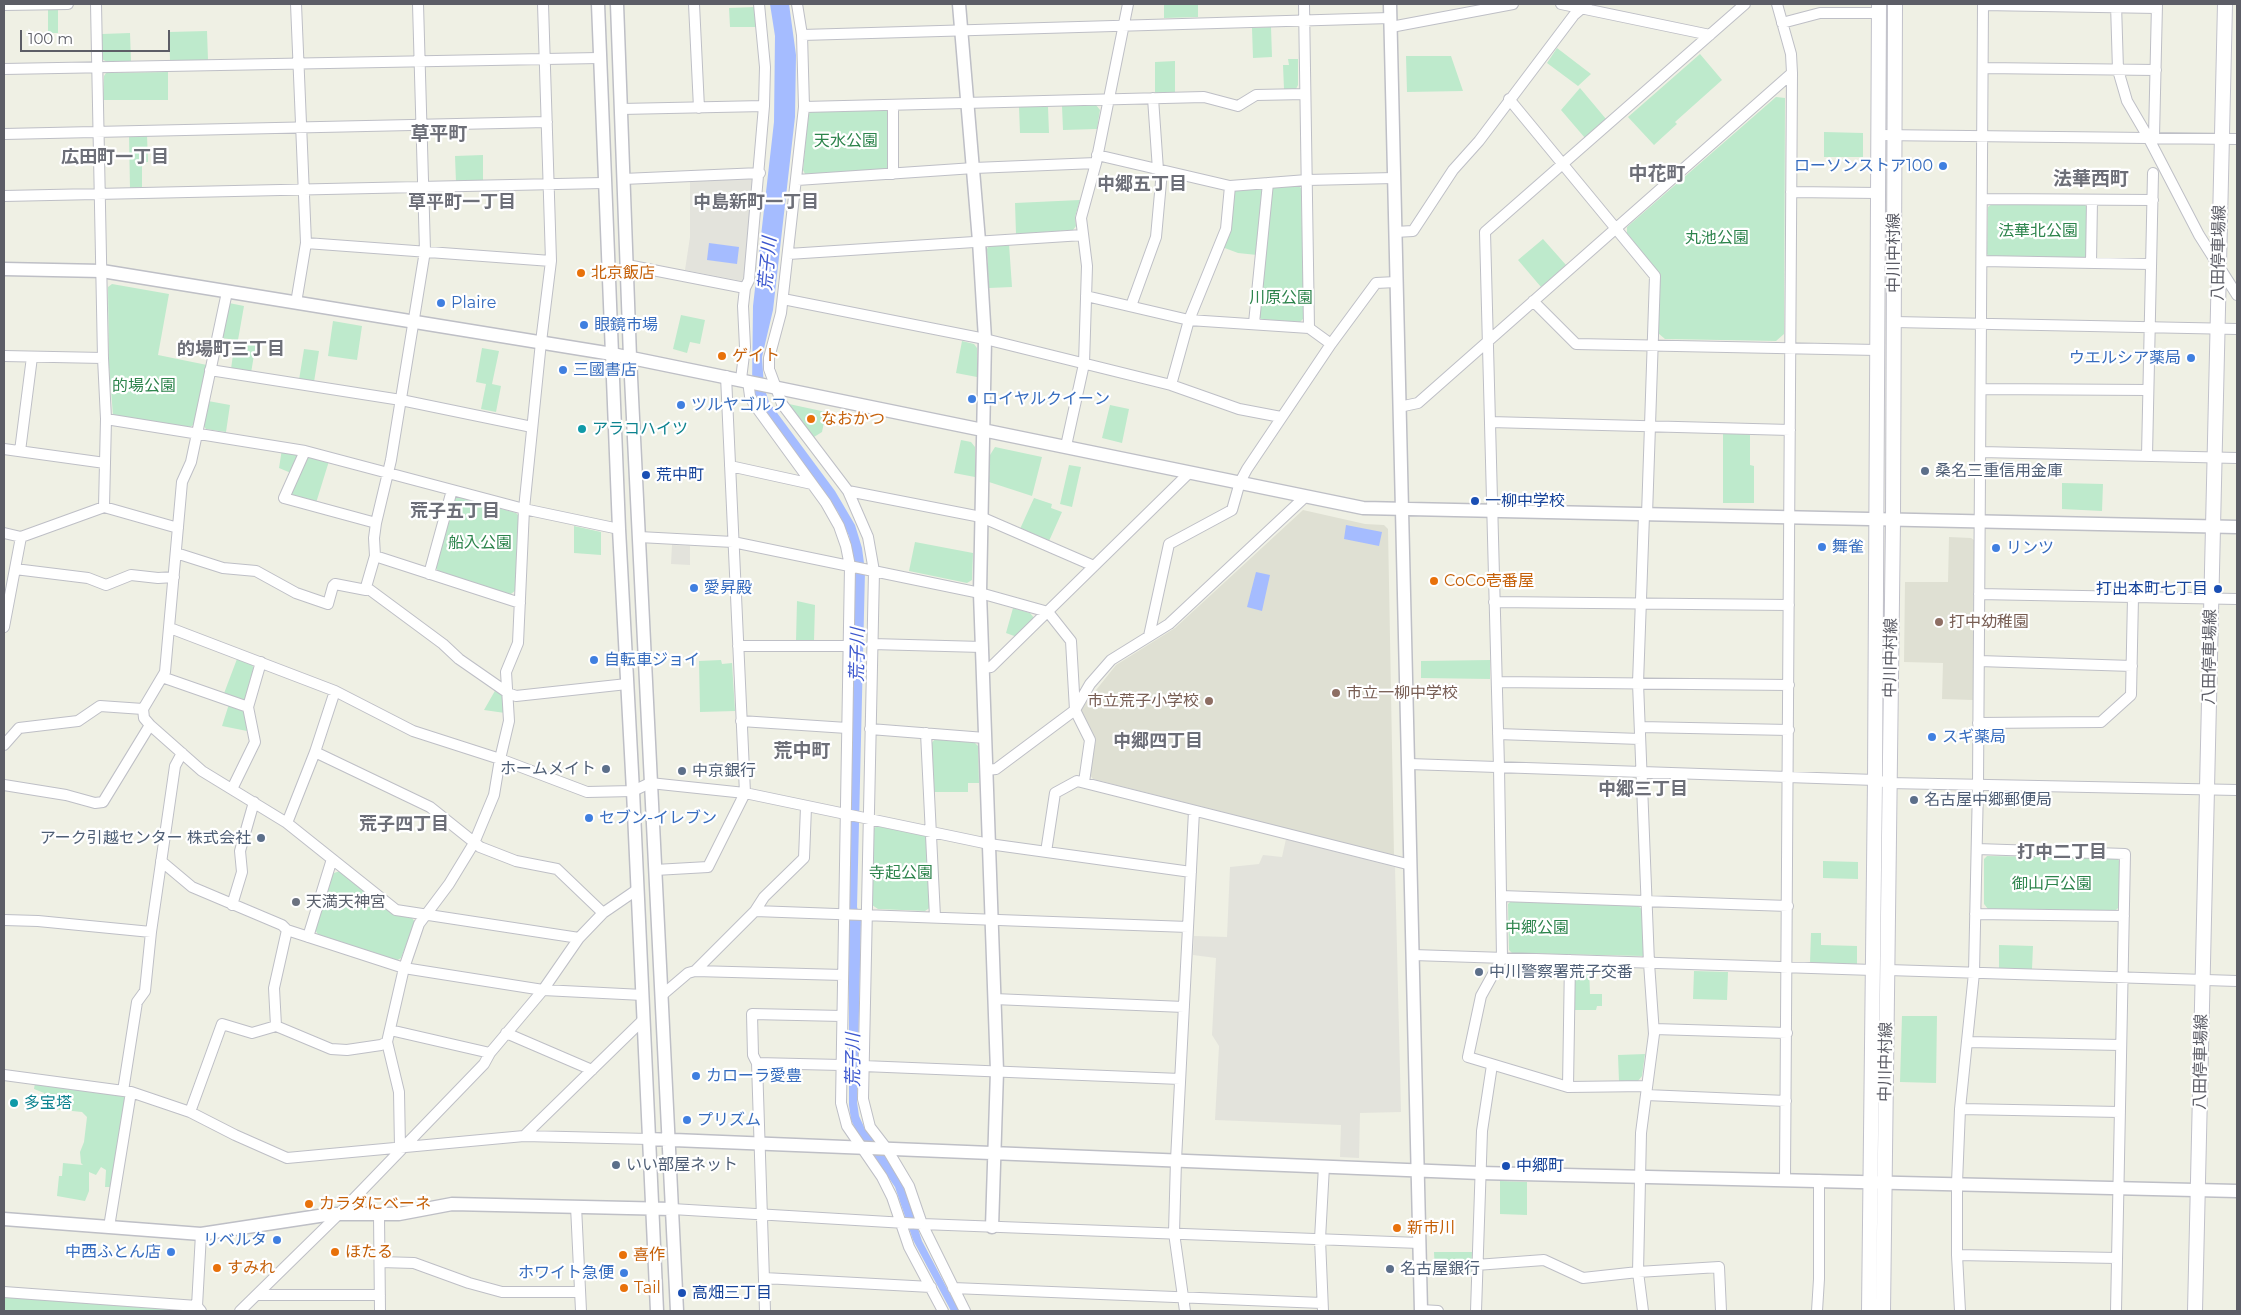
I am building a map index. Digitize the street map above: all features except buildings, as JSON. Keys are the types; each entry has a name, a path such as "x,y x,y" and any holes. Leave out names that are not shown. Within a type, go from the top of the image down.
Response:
{"main road":[{"name":"中川中村線","path":"1869,1311 1878,1181 1888,970 1895,4"},
{"name":"八田停車場線","path":"2195,1311 2225,4"},
{"name":"中川中村線","path":"1879,8 1875,780 1872,970 1883,1311"}],"street":[{"path":"4,5 68,4"},
{"path":"96,4 103,358 106,419 104,507"},
{"path":"296,4 306,243 296,302"},
{"path":"176,553 223,568 256,571 296,593 328,604 332,586 335,584 366,590 375,556 374,538 376,523 388,474 425,251 418,4"},
{"path":"402,1148 399,1092 387,1042 404,968 419,924 424,915 449,884 474,842 494,794 509,721 506,672 518,643 524,509 551,261 543,4"},
{"path":"598,4 619,529 638,889 657,1311"},
{"path":"617,4 630,357 677,1311"},
{"path":"694,4 698,108"},
{"path":"759,4 764,50 764,106 760,173 749,280 745,288 743,306 745,380 754,404 812,484 839,526 852,566 847,728 846,914 841,1103 844,1118 885,1184 902,1221 909,1247 943,1311"},
{"path":"797,4 802,35 804,107 781,313 769,358 770,385 782,404 848,491 868,537 871,570 872,644 865,819 864,1108 870,1127 909,1186 920,1224 965,1311"},
{"path":"959,4 974,168 985,339 980,593 997,1071 992,1227"},
{"path":"1066,446 1084,364 1087,266 1081,218 1096,159 1128,4"},
{"path":"1304,4 1309,328"},
{"path":"1390,4 1421,1311 1438,1311"},
{"path":"802,35 1304,20 1390,22 1478,7 1513,4"},
{"path":"1561,4 1584,6 1710,34"},
{"path":"1745,4 1485,232 1502,958 1481,996 1468,1057 1568,1087 1646,1090 1786,1101"},
{"path":"1777,4 1791,54 1792,73 1788,967 1785,1179"},
{"path":"1960,1311 1956,1255 1957,1183 1960,1109 1974,973 1976,914 1983,5 2157,6 2156,70 2151,137"},
{"path":"1395,232 1413,231 1453,170 1479,141 1574,15 1584,6"},
{"path":"2117,6 2118,70 2127,101 2151,137 2199,234 2237,296"},
{"path":"1782,23 1820,13 1879,8"},
{"path":"4,69 599,58"},
{"path":"1983,68 2156,70"},
{"path":"1399,407 1418,403 1615,227 1792,73"},
{"path":"804,107 1204,97 1238,106 1256,95 1305,94"},
{"path":"1131,306 1156,237 1160,171 1153,98"},
{"path":"1509,99 1655,276 1638,683 1649,963 1654,1029 1641,1133 1638,1272 1643,1311"},
{"path":"893,105 893,174"},
{"path":"621,109 764,106"},
{"path":"4,134 547,122"},
{"path":"1878,135 2237,139"},
{"path":"797,180 1096,159 1230,186 1307,180 1394,178"},
{"path":"623,179 760,173"},
{"path":"2147,456 2153,173"},
{"path":"1254,323 1268,182"},
{"path":"4,196 604,183"},
{"path":"1171,385 1189,320 1226,229 1230,186"},
{"path":"1792,192 1878,193"},
{"path":"1983,199 2153,200"},
{"path":"2091,263 2092,200"},
{"path":"788,254 1083,235"},
{"path":"306,243 551,261"},
{"path":"1982,261 2151,264"},
{"path":"627,265 745,288"},
{"path":"4,269 102,270 630,357 1364,508 2237,527"},
{"path":"1149,636 1169,544 1232,510 1240,482 1281,417 1331,344 1376,283 1396,282"},
{"path":"227,292 191,462 182,482 165,672 143,709 144,718 202,771 287,823 396,910 579,938"},
{"path":"1086,296 1189,320 1309,328 1331,344"},
{"path":"783,298 985,339 1171,385 1238,409 1281,417"},
{"path":"1533,300 1576,344 1877,350"},
{"path":"1894,322 2237,329"},
{"path":"4,356 103,358"},
{"path":"20,451 32,357"},
{"path":"210,370 401,400 532,427"},
{"path":"656,870 708,867 745,793 726,376"},
{"path":"1981,389 2148,390"},
{"path":"106,419 198,432 305,451 524,509 619,529"},
{"path":"1490,422 1790,430"},
{"path":"4,449 105,463"},
{"path":"305,451 284,498 376,523"},
{"path":"1980,452 2237,458"},
{"path":"730,466 812,484"},
{"path":"983,668 991,667 1190,472"},
{"path":"429,574 452,490"},
{"path":"848,491 981,517 1094,566"},
{"path":"986,770 996,769 1075,710 1090,684 1111,660 1169,624 1306,496"},
{"path":"4,533 21,537 104,507 178,528"},
{"path":"4,627 7,593 15,569 21,537"},
{"path":"639,538 733,542 980,593 1048,612 1071,641 1075,710 1090,740 1084,782"},
{"path":"375,556 520,603"},
{"path":"15,569 88,578 106,585 131,575 158,578 174,577"},
{"path":"366,587 459,659 508,693 516,696 553,690 627,684"},
{"path":"1979,594 2237,599"},
{"path":"1978,723 2101,722 2131,696 2134,597"},
{"path":"1494,602 1789,605"},
{"path":"170,628 335,691 413,731 500,759 587,792 633,791 650,783 745,793 847,816 989,844 1191,872"},
{"path":"872,644 982,648"},
{"path":"738,646 849,646"},
{"path":"1979,661 2132,666"},
{"path":"232,789 255,742 248,708 261,662"},
{"path":"162,677 248,708"},
{"path":"1496,682 1789,685"},
{"path":"287,823 315,752 335,691"},
{"path":"4,745 19,728 78,721 100,706 143,709"},
{"path":"741,721 847,728"},
{"path":"4,785 103,802 150,725"},
{"path":"1640,728 1789,730"},
{"path":"870,729 985,738"},
{"path":"926,733 935,917"},
{"path":"1498,734 1640,739"},
{"path":"108,1227 127,1092 137,1002 145,991 151,932 175,766 182,752"},
{"path":"315,752 430,807 474,842 516,861 557,869 603,913"},
{"path":"1409,764 1875,780 1889,783 2237,790"},
{"path":"1046,852 1056,793 1077,781 1411,864"},
{"path":"232,905 242,872 240,851 254,802"},
{"path":"695,971 755,911 764,897 804,858 806,807"},
{"path":"1185,1311 1174,1234 1194,811"},
{"path":"1977,849 2125,854 2116,1311"},
{"path":"308,937 332,859"},
{"path":"161,861 192,887 282,925 287,930 404,968 544,990 643,995"},
{"path":"240,1311 339,1214 484,1064 506,1033 544,990 579,938 603,913 638,889"},
{"path":"1501,896 1788,906"},
{"path":"755,911 1188,927"},
{"path":"1976,914 2124,916"},
{"path":"4,920 38,921 151,932"},
{"path":"276,1026 274,988 287,930"},
{"path":"1413,955 1872,970"},
{"path":"1568,1087 1570,960"},
{"path":"1888,970 2237,981"},
{"path":"661,996 688,973 695,971 843,975"},
{"path":"994,999 1184,1007"},
{"path":"765,1311 757,1063 753,1056 752,1014 842,1016"},
{"path":"524,1136 644,1019"},
{"path":"190,1112 222,1024 252,1033 276,1026 331,1049 347,1050 381,1045 387,1042"},
{"path":"1654,1029 1787,1034"},
{"path":"390,1030 490,1053"},
{"path":"506,1033 592,1070"},
{"path":"1967,1042 2121,1045"},
{"path":"757,1063 841,1066"},
{"path":"1476,1311 1476,1265 1482,1131 1492,1065"},
{"path":"863,1066 1180,1079"},
{"path":"4,1075 127,1092 190,1112 235,1136 287,1158 524,1136 649,1139 1480,1172 2237,1191"},
{"path":"1960,1109 2120,1112"},
{"path":"953,1288 1183,1297 1323,1307 1320,1239 1324,1166"},
{"path":"1817,1311 1819,1279 1819,1180"},
{"path":"4,1219 201,1234 339,1214 399,1214 452,1204 576,1206 902,1221 920,1224 1419,1242"},
{"path":"576,1206 581,1311"},
{"path":"379,1215 380,1311"},
{"path":"4,1292 199,1309 201,1234"},
{"path":"1956,1255 2117,1258"},
{"path":"1476,1265 1544,1260 1583,1278 1638,1272 1719,1267 1721,1311"},
{"path":"380,1262 414,1263 466,1282 502,1292 580,1292"},
{"path":"764,1278 931,1287"},
{"path":"257,1295 380,1294"}],"shaded area":[{"path":"752,178 756,182 746,279 742,281 685,270 690,237 690,181"},
{"path":"1303,510 1365,524 1384,525 1388,529 1394,856 1093,779 1090,775 1096,739 1081,709 1116,665 1175,628"},
{"name":"打中幼稚園","path":"1949,537 1971,538 1974,540 1973,700 1942,699 1943,663 1904,662 1905,582 1948,582"},
{"path":"672,545 690,546 690,565 671,564"},
{"path":"1286,839 1395,867 1401,1112 1360,1113 1359,1158 1340,1157 1341,1125 1215,1120 1219,1046 1212,1035 1216,958 1193,955 1194,936 1227,937 1230,867 1259,864 1263,855 1282,857"}],"green space":[{"path":"1164,4 1198,4 1198,17 1164,18"},
{"path":"755,7 758,27 730,27 729,8"},
{"path":"58,8 58,33 48,33 48,9"},
{"path":"1271,27 1272,57 1253,58 1252,28"},
{"path":"207,31 208,60 170,60 169,32"},
{"path":"130,33 131,61 107,62 102,59 102,34"},
{"path":"1557,48 1591,74 1578,86 1547,63"},
{"path":"1700,54 1722,80 1675,122 1677,124 1654,145 1628,117"},
{"path":"1406,56 1451,56 1463,91 1407,92"},
{"path":"1288,59 1298,59 1298,85 1296,89 1284,89 1283,65 1289,65"},
{"path":"1175,61 1175,93 1155,93 1155,62"},
{"path":"168,72 168,100 103,100 104,76 106,73"},
{"path":"1580,88 1606,119 1585,138 1561,110"},
{"name":"丸池公園","path":"1776,97 1785,98 1784,334 1776,341 1665,339 1658,333 1660,275 1627,233 1627,227"},
{"path":"1096,105 1100,110 1097,129 1063,130 1062,106"},
{"path":"1019,107 1048,107 1049,133 1020,133"},
{"name":"天水公園","path":"886,110 890,112 890,165 887,169 805,174 803,170 808,116 810,112"},
{"path":"1824,132 1863,133 1863,157 1824,157"},
{"path":"129,135 147,135 148,162 142,162 142,189 130,189"},
{"path":"483,155 483,182 456,182 455,156"},
{"name":"川原公園","path":"1297,185 1301,188 1304,318 1300,322 1261,319 1257,314 1272,187"},
{"path":"1259,188 1264,192 1257,255 1238,253 1222,247 1232,192"},
{"path":"1080,200 1075,217 1076,226 1073,230 1016,234 1015,203"},
{"name":"法華北公園","path":"1993,203 2084,204 2089,209 2088,255 2082,259 1990,258 1987,254 1988,207"},
{"path":"1543,239 1566,265 1541,287 1518,260"},
{"path":"1009,244 1012,287 989,288 987,249 989,245"},
{"name":"的場公園","path":"112,284 169,294 158,355 207,365 195,424 190,427 113,415 109,366 108,287"},
{"path":"229,303 244,306 238,340 256,343 251,373 231,369 235,340 222,338"},
{"path":"681,315 705,320 700,344 690,342 687,353 673,349"},
{"path":"333,321 362,326 357,360 328,356"},
{"path":"962,341 974,344 977,348 977,377 956,373"},
{"path":"482,348 499,351 492,384 501,386 496,412 481,409 486,384 476,382"},
{"path":"304,349 319,351 314,382 299,380"},
{"path":"208,401 230,405 226,432 206,429 203,425"},
{"path":"789,404 826,412 822,432 814,437"},
{"path":"1110,405 1129,409 1122,443 1102,438"},
{"path":"1723,433 1750,433 1750,465 1754,466 1754,503 1723,503"},
{"path":"961,440 971,442 975,447 975,477 954,473"},
{"path":"995,447 1042,457 1032,496 989,482 990,455"},
{"path":"282,449 297,453 299,457 291,473 279,468"},
{"path":"310,456 329,461 316,503 288,495 305,459"},
{"path":"1069,465 1081,467 1072,507 1060,504"},
{"path":"2062,483 2103,484 2102,511 2062,509"},
{"name":"船入公園","path":"456,496 516,513 519,516 515,591 508,596 439,574 435,565 453,500"},
{"path":"1034,498 1052,504 1051,508 1062,512 1049,541 1020,529"},
{"path":"574,526 601,532 601,555 574,553"},
{"path":"915,542 973,553 972,580 967,583 909,571"},
{"path":"797,601 815,605 814,641 796,641"},
{"path":"1013,608 1030,613 1035,619 1017,637 1006,633"},
{"path":"237,659 252,664 254,670 246,700 242,702 223,696"},
{"path":"721,660 722,664 732,663 735,711 700,712 699,661"},
{"path":"1490,660 1490,679 1421,678 1421,661"},
{"path":"496,689 500,691 505,700 505,713 484,710"},
{"path":"229,704 241,709 246,714 247,731 222,726"},
{"path":"935,739 974,742 978,746 979,783 968,783 968,792 933,792 931,744"},
{"name":"寺起公園","path":"877,826 926,836 929,842 931,907 925,911 878,909 872,905 873,829"},
{"name":"御山戸公園","path":"1987,856 2117,858 2120,862 2119,907 2115,911 1988,909 1984,904 1984,859"},
{"path":"1823,861 1858,862 1858,879 1823,878"},
{"path":"340,871 395,915 412,918 415,922 401,958 396,961 319,936 314,928 331,874"},
{"name":"中郷公園","path":"1511,901 1638,906 1642,909 1644,955 1512,953 1509,950 1508,904"},
{"path":"1811,933 1821,933 1821,945 1857,946 1857,964 1810,963"},
{"path":"1999,945 2033,946 2032,969 1999,969"},
{"path":"1578,966 1589,967 1590,994 1602,994 1602,1006 1597,1006 1596,1010 1575,1010 1575,969"},
{"path":"1694,971 1728,972 1727,1000 1693,999"},
{"path":"1902,1016 1937,1016 1936,1083 1900,1082"},
{"path":"1645,1054 1642,1076 1638,1081 1619,1081 1618,1055"},
{"path":"35,1083 126,1097 111,1187 105,1187 106,1170 101,1167 96,1175 89,1172 89,1191 85,1201 57,1196 59,1176 62,1176 63,1163 83,1165 80,1152 84,1142 87,1117 82,1112 53,1109 44,1093 34,1089"},
{"path":"1500,1181 1527,1182 1527,1215 1500,1214"},
{"path":"1434,1252 1472,1252 1471,1274 1435,1274"},
{"path":"4,1297 194,1311 4,1311"}],"water":[{"name":"荒子川","path":"770,4 789,4 796,55 795,117 773,310 762,357 764,387 769,402 835,491 855,525 862,548 865,571 857,907 861,920 857,1102 859,1116 865,1129 894,1167 907,1195 922,1241 959,1311 951,1311 913,1240 895,1187 851,1120 849,1105 849,908 855,567 849,536 838,512 759,404 752,388 753,306 774,122 775,36"},
{"path":"709,243 739,247 737,264 707,260"},
{"path":"1346,525 1382,532 1379,546 1344,539"},
{"path":"1256,572 1270,575 1262,611 1247,607"}],"place":[{"name":"ローソンストア100","path":"1943,166"},
{"name":"北京飯店","path":"581,273"},
{"name":"Plaire","path":"441,303"},
{"name":"眼鏡市場","path":"584,325"},
{"name":"ゲイト","path":"722,356"},
{"name":"ウエルシア薬局","path":"2191,358"},
{"name":"三國書店","path":"563,370"},
{"name":"ロイヤルクイーン","path":"972,399"},
{"name":"ツルヤゴルフ","path":"681,405"},
{"name":"なおかつ","path":"811,419"},
{"name":"アラコハイツ","path":"582,429"},
{"name":"桑名三重信用金庫","path":"1925,471"},
{"name":"荒中町","path":"646,475"},
{"name":"一柳中学校","path":"1475,501"},
{"name":"舞雀","path":"1822,547"},
{"name":"リンツ","path":"1996,548"},
{"name":"CoCo壱番屋","path":"1434,581"},
{"name":"愛昇殿","path":"694,588"},
{"name":"打出本町七丁目","path":"2218,589"},
{"name":"打中幼稚園","path":"1939,622"},
{"name":"自転車ジョイ","path":"594,660"},
{"name":"市立一柳中学校","path":"1336,693"},
{"name":"市立荒子小学校","path":"1209,701"},
{"name":"スギ薬局","path":"1932,737"},
{"name":"ホームメイト","path":"606,769"},
{"name":"中京銀行","path":"682,771"},
{"name":"名古屋中郷郵便局","path":"1914,800"},
{"name":"セブン-イレブン","path":"589,818"},
{"name":"アーク引越センター 株式会社","path":"261,838"},
{"name":"天満天神宮","path":"296,902"},
{"name":"中川警察署荒子交番","path":"1479,972"},
{"name":"カローラ愛豊","path":"696,1076"},
{"name":"多宝塔","path":"14,1103"},
{"name":"プリズム","path":"687,1120"},
{"name":"いい部屋ネット","path":"616,1165"},
{"name":"中郷町","path":"1506,1166"},
{"name":"カラダにベーネ","path":"309,1204"},
{"name":"新市川","path":"1397,1228"},
{"name":"リベルタ","path":"277,1240"},
{"name":"中西ふとん店","path":"171,1252"},
{"name":"ほたる","path":"335,1252"},
{"name":"喜作","path":"623,1255"},
{"name":"すみれ","path":"217,1268"},
{"name":"名古屋銀行","path":"1390,1269"},
{"name":"ホワイト急便","path":"624,1273"},
{"name":"Tail","path":"624,1288"},
{"name":"高畑三丁目","path":"682,1293"}],"district":[{"name":"草平町","path":"439,134"},
{"name":"広田町一丁目","path":"115,158"},
{"name":"中花町","path":"1657,174"},
{"name":"法華西町","path":"2091,179"},
{"name":"中郷五丁目","path":"1142,185"},
{"name":"草平町一丁目","path":"462,203"},
{"name":"中島新町一丁目","path":"756,203"},
{"name":"的場町三丁目","path":"231,350"},
{"name":"荒子五丁目","path":"455,512"},
{"name":"中郷四丁目","path":"1158,742"},
{"name":"荒中町","path":"802,751"},
{"name":"中郷三丁目","path":"1643,790"},
{"name":"荒子四丁目","path":"404,825"},
{"name":"打中二丁目","path":"2062,853"}]}
